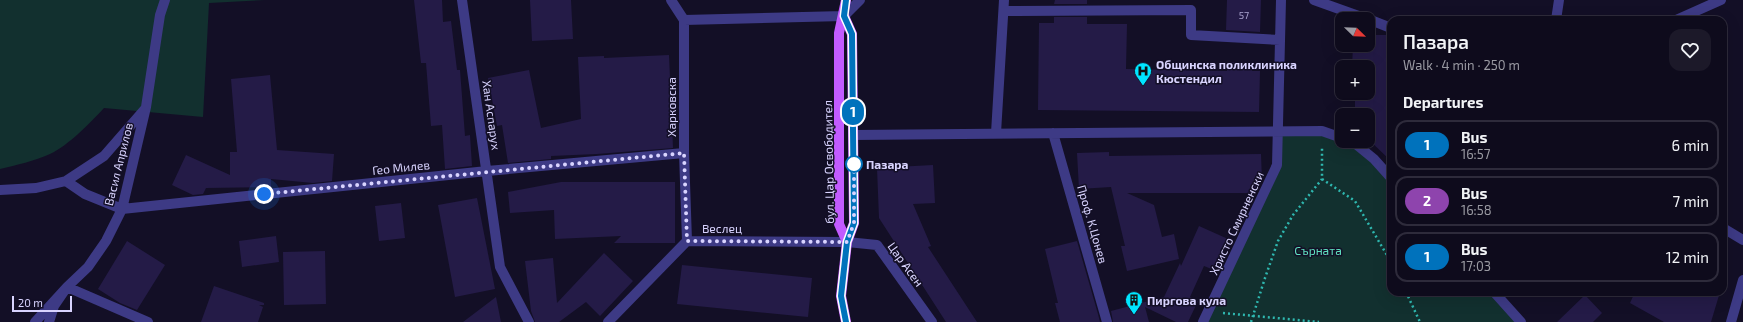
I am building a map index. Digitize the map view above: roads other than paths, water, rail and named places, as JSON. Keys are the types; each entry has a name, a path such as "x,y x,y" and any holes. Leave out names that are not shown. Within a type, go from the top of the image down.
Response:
{"main road":[{"name":"бул. Цар Освободител","path":"846,0 844,16 839,33 839,224 847,242 841,296 846,322"},
{"path":"844,16 852,34 854,223 847,242"}],"street":[{"name":"Васил Априлов","path":"49,322 54,306 67,287 88,267 106,241 122,209 146,107 160,15 165,0"},
{"name":"Хан Аспарух","path":"462,0 500,267 529,322"},
{"path":"671,0 684,20 844,16 860,0"},
{"path":"996,133 1004,0"},
{"name":"Христо Смирненски","path":"1203,322 1277,165 1280,0"},
{"path":"1314,0 1347,12"},
{"path":"1557,16 1559,0"},
{"path":"1685,16 1721,0"},
{"path":"1004,12 1191,10 1191,35 1280,40"},
{"name":"Харковска","path":"684,20 684,153 687,241"},
{"path":"1375,22 1387,26"},
{"path":"0,190 36,188 66,181 104,156 146,107"},
{"path":"853,135 1322,131 1335,136"},
{"name":"Проф. К.Цонев","path":"1054,133 1107,322"},
{"path":"1361,148 1374,159 1387,174"},
{"name":"Гео Милев","path":"122,209 487,171 684,153"},
{"path":"66,181 85,194 122,209"},
{"path":"1727,230 1743,240"},
{"name":"Веслец","path":"608,322 687,241 847,242"},
{"name":"Цар Асен","path":"847,242 877,245 932,322"},
{"path":"1731,322 1743,280"},
{"path":"35,322 67,287 148,322"},
{"path":"1498,296 1521,322"}],"place":[{"name":"Общинска поликлиника Кюстендил","path":"1143,86"},
{"name":"Пазара","path":"854,164"},
{"name":"Пиргова кула","path":"1134,315"}],"park label":[{"name":"Сърната","path":"1318,250"}]}
